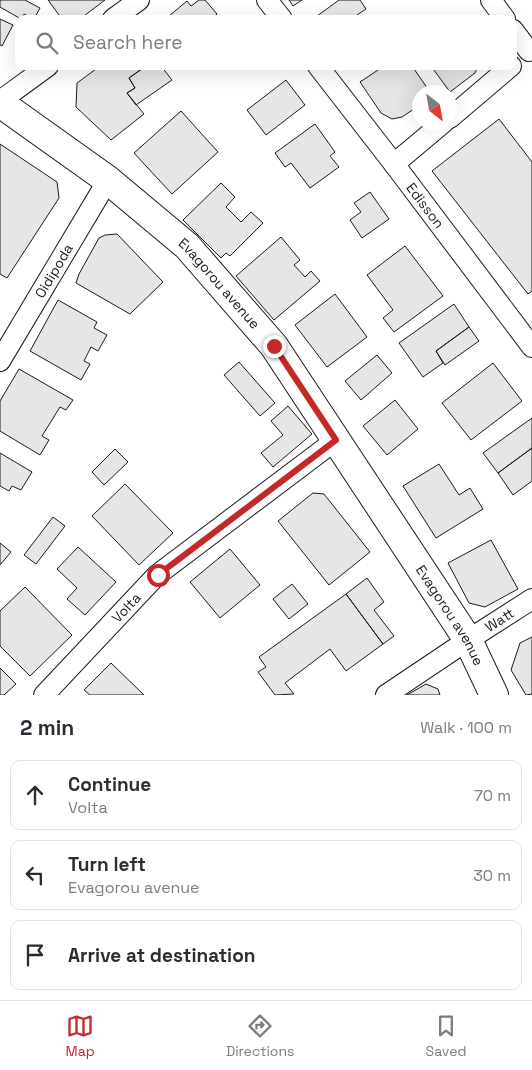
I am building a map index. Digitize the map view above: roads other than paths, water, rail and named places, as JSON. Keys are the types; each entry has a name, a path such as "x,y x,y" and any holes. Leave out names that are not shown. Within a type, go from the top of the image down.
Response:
{"street":[{"path":"118,15 138,0"},
{"path":"267,0 279,15"},
{"path":"491,0 502,15"},
{"path":"517,35 530,50 517,61"},
{"path":"0,102 43,70"},
{"name":"Edisson","path":"321,70 529,338"},
{"path":"457,112 506,70"},
{"name":"Evagorou avenue","path":"0,102 108,180 187,246 274,346 468,640 494,695"},
{"path":"394,164 434,130"},
{"name":"Oidipoda","path":"0,361 108,180"},
{"name":"Volta","path":"44,695 158,575 336,440"},
{"name":"Watt","path":"386,695 532,599"}]}
